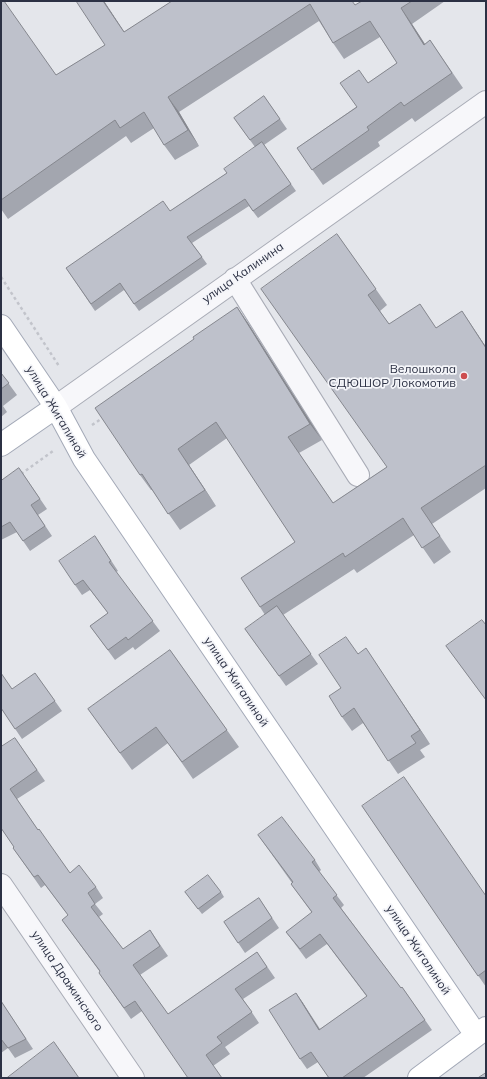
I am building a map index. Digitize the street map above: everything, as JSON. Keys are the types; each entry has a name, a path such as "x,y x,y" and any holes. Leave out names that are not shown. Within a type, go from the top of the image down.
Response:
{"main road":[{"name":"улица Жигалиной","path":"1,326 56,407 84,459 481,1032"},
{"name":"улица Калинина","path":"1,445 56,407"},
{"path":"419,1078 481,1032"}],"street":[{"name":"улица Калинина","path":"56,407 486,102"},
{"path":"235,279 358,475"},
{"name":"улица Дражинского","path":"1,885 134,1078"}],"path":[{"path":"1,277 60,366"},
{"path":"90,427 109,413"},
{"path":"20,474 53,451"}],"building":[{"path":"1,1 4,1 56,75 105,45 76,1 103,1 124,32 172,1 352,1 355,5 362,1 412,1 401,8 424,45 430,40 452,73 404,106 401,102 367,127 369,130 312,170 297,148 357,107 340,83 359,70 368,83 397,63 370,21 333,43 310,4 168,97 188,130 164,145 144,112 120,128 115,120 1,200"},
{"path":"264,96 280,119 250,140 234,118"},
{"path":"262,142 291,184 253,211 245,199 187,237 202,257 134,304 120,283 91,304 66,268 163,201 170,211 227,173 224,169"},
{"path":"337,234 376,289 368,295 389,324 420,304 436,328 462,311 486,348 486,465 421,508 440,536 422,548 403,518 345,557 343,553 260,607 241,578 295,542 216,422 178,449 205,490 168,514 142,474 140,475 95,408 237,307 310,424 288,437 333,503 387,467 261,289"},
{"path":"1,373 9,383 1,389"},
{"path":"19,468 40,499 31,505 45,526 23,541 10,522 1,527 1,481"},
{"path":"95,536 111,561 109,562 153,621 128,640 126,637 108,650 90,626 108,613 83,580 75,585 59,561"},
{"path":"277,606 311,654 279,676 245,629"},
{"path":"482,620 486,625 486,700 446,646"},
{"path":"346,637 358,654 366,648 420,730 411,736 416,743 388,761 354,708 342,717 329,696 341,688 319,655"},
{"path":"170,650 227,730 182,762 156,727 120,753 88,709"},
{"path":"1,673 12,689 35,673 55,701 15,729 1,708"},
{"path":"15,738 37,770 10,789 70,873 79,865 96,887 88,893 95,904 91,907 123,949 150,930 160,946 133,965 168,1014 257,952 267,967 235,989 252,1012 217,1037 222,1043 206,1055 222,1078 188,1078 135,1001 124,1008 99,973 100,971 62,920 68,915 38,875 34,877 13,848 14,847 1,828 1,747"},
{"path":"404,777 486,896 486,970 478,976 362,806"},
{"path":"282,817 315,860 312,862 337,895 333,898 401,988 402,987 425,1020 342,1078 329,1078 311,1052 300,1059 269,1010 296,993 319,1030 367,996 320,934 300,949 286,932 312,912 291,884 293,882 258,835"},
{"path":"208,875 221,892 198,909 185,892"},
{"path":"259,898 272,918 238,943 224,922"},
{"path":"1,1001 26,1039 8,1048 1,1039"},
{"path":"54,1042 79,1078 7,1078"},
{"path":"486,1073 486,1078 478,1078"}],"place":[{"name":"Велошкола СДЮШОР Локомотив","path":"464,376"}]}
